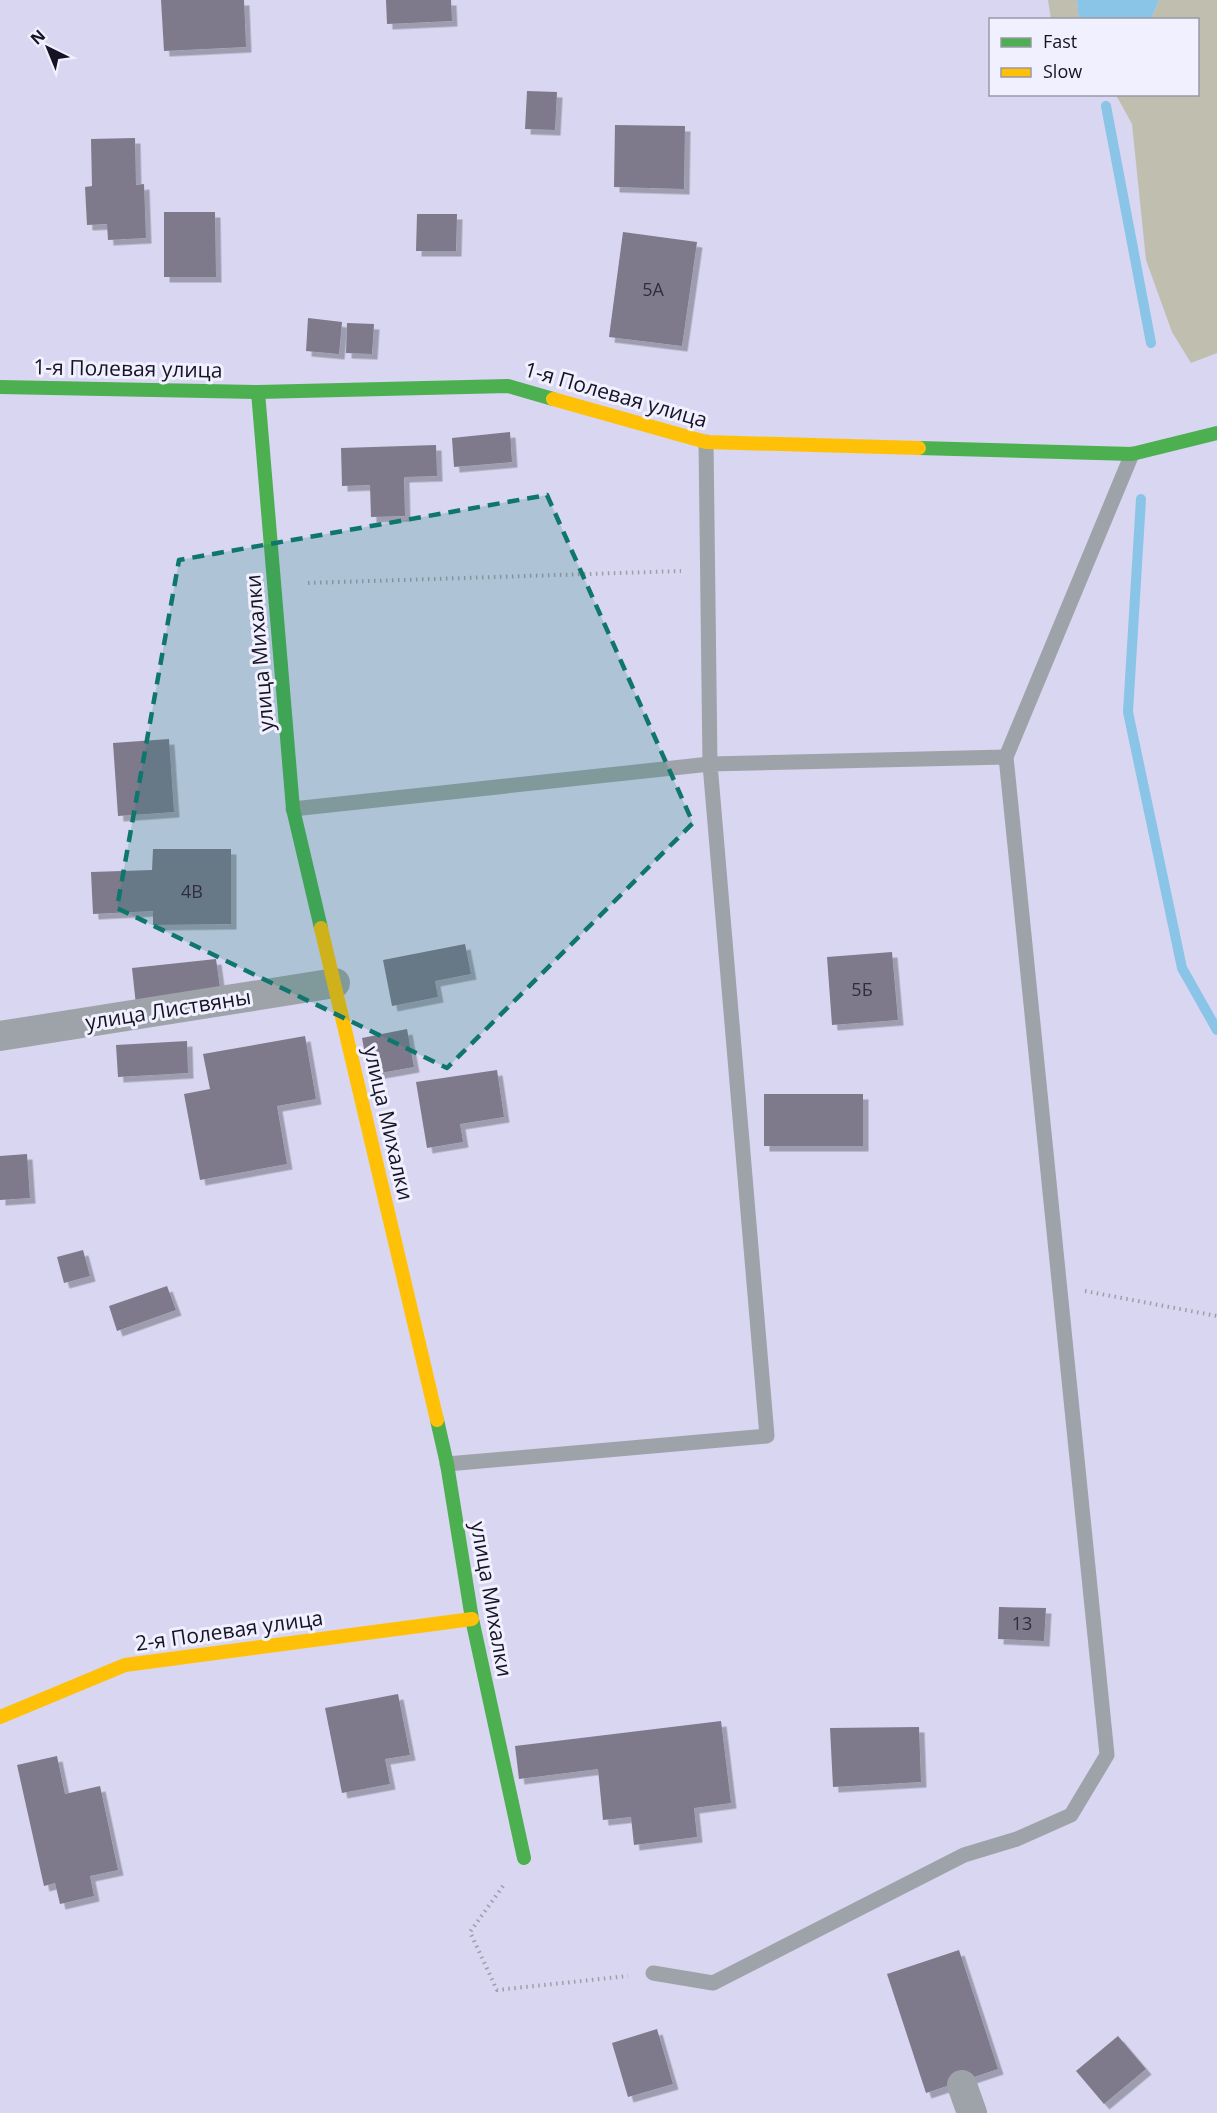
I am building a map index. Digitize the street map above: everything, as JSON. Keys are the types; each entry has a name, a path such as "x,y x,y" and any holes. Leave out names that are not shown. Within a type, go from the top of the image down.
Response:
{"street":[{"name":"1-я Полевая улица","path":"0,387 258,392 508,386 705,442 1132,454 1217,433"},
{"name":"улица Михалки","path":"258,392 293,809 447,1464 472,1619 524,1858"},
{"name":"улица Листвяны","path":"0,1036 335,983"},
{"name":"2-я Полевая улица","path":"0,1717 125,1665 472,1619"},
{"path":"962,2085 972,2113"}],"lane":[{"path":"447,1464 767,1436 710,764 705,442"},
{"path":"653,1973 713,1983 964,1855 1017,1839 1071,1815 1107,1755 1006,757 1132,454"},
{"path":"293,809 710,764 1006,757"}],"path":[{"path":"274,584 707,570"},
{"path":"1059,1286 1217,1316"},
{"path":"524,1858 470,1932 497,1990 653,1973"}],"highlighted area":[{"path":"547,495 693,823 447,1068 117,908 179,560"}],"shaded area":[{"path":"1048,0 1077,0 1079,18 1051,18"},
{"path":"1159,0 1217,0 1217,353 1191,363 1172,332 1146,260 1132,124 1117,96 1199,96 1199,18 1151,18"}],"water":[{"path":"1077,0 1159,0 1151,18 1079,18"}],"building":[{"path":"161,0 244,0 246,47 164,51"},
{"path":"386,0 451,0 452,21 387,24"},
{"path":"527,91 557,92 555,130 525,129"},
{"path":"615,125 685,126 684,189 614,187"},
{"path":"135,138 136,185 144,184 146,238 108,240 107,224 87,225 85,187 92,186 91,139"},
{"path":"164,212 215,212 216,277 164,277"},
{"path":"417,214 457,214 456,251 416,251"},
{"path":"623,232 697,242 682,346 609,337"},
{"path":"308,318 342,322 339,354 306,351"},
{"path":"347,323 374,324 372,354 346,353"},
{"path":"510,432 512,462 454,467 452,438"},
{"path":"436,445 437,476 404,477 405,516 371,517 370,485 342,486 341,448"},
{"path":"169,739 174,812 118,816 113,743"},
{"path":"153,849 231,849 231,924 153,925 153,911 93,914 91,872 152,870"},
{"path":"465,944 471,974 435,981 438,997 392,1006 383,960"},
{"path":"892,952 898,1020 832,1025 827,957"},
{"path":"216,959 221,995 136,1005 132,968"},
{"path":"407,1029 414,1067 369,1075 362,1038"},
{"path":"305,1036 316,1099 277,1106 287,1164 200,1180 184,1094 210,1089 203,1054"},
{"path":"187,1041 188,1073 118,1077 116,1045"},
{"path":"497,1070 504,1117 460,1124 463,1142 427,1148 416,1082"},
{"path":"764,1094 863,1094 863,1146 764,1146"},
{"path":"27,1154 30,1198 0,1200 0,1156"},
{"path":"83,1250 90,1276 64,1283 57,1257"},
{"path":"167,1286 176,1310 117,1331 109,1306"},
{"path":"999,1607 1046,1608 1044,1641 998,1639"},
{"path":"398,1694 410,1755 385,1759 390,1784 342,1793 325,1708"},
{"path":"721,1721 731,1803 694,1808 697,1837 634,1845 631,1817 603,1820 598,1769 519,1779 515,1746"},
{"path":"919,1727 921,1782 833,1787 830,1728"},
{"path":"57,1756 65,1794 100,1786 118,1870 90,1876 94,1896 60,1904 55,1883 44,1886 17,1765"},
{"path":"959,1950 998,2069 926,2093 887,1974"},
{"path":"657,2029 673,2084 628,2097 612,2043"},
{"path":"1118,2036 1146,2069 1104,2104 1076,2071"}],"waterway":[{"path":"1106,106 1151,343"},
{"path":"1141,499 1128,712 1182,968 1217,1030"}],"traffic: fast":[{"path":"0,387 258,392 508,386 553,399"},
{"path":"258,392 293,809 321,928"},
{"path":"919,448 1132,454 1217,433"},
{"path":"437,1420 447,1464 472,1619 524,1858"}],"traffic: slow":[{"path":"553,399 706,442 919,448"},
{"path":"321,928 437,1420"},
{"path":"0,1717 125,1665 472,1619"}]}
